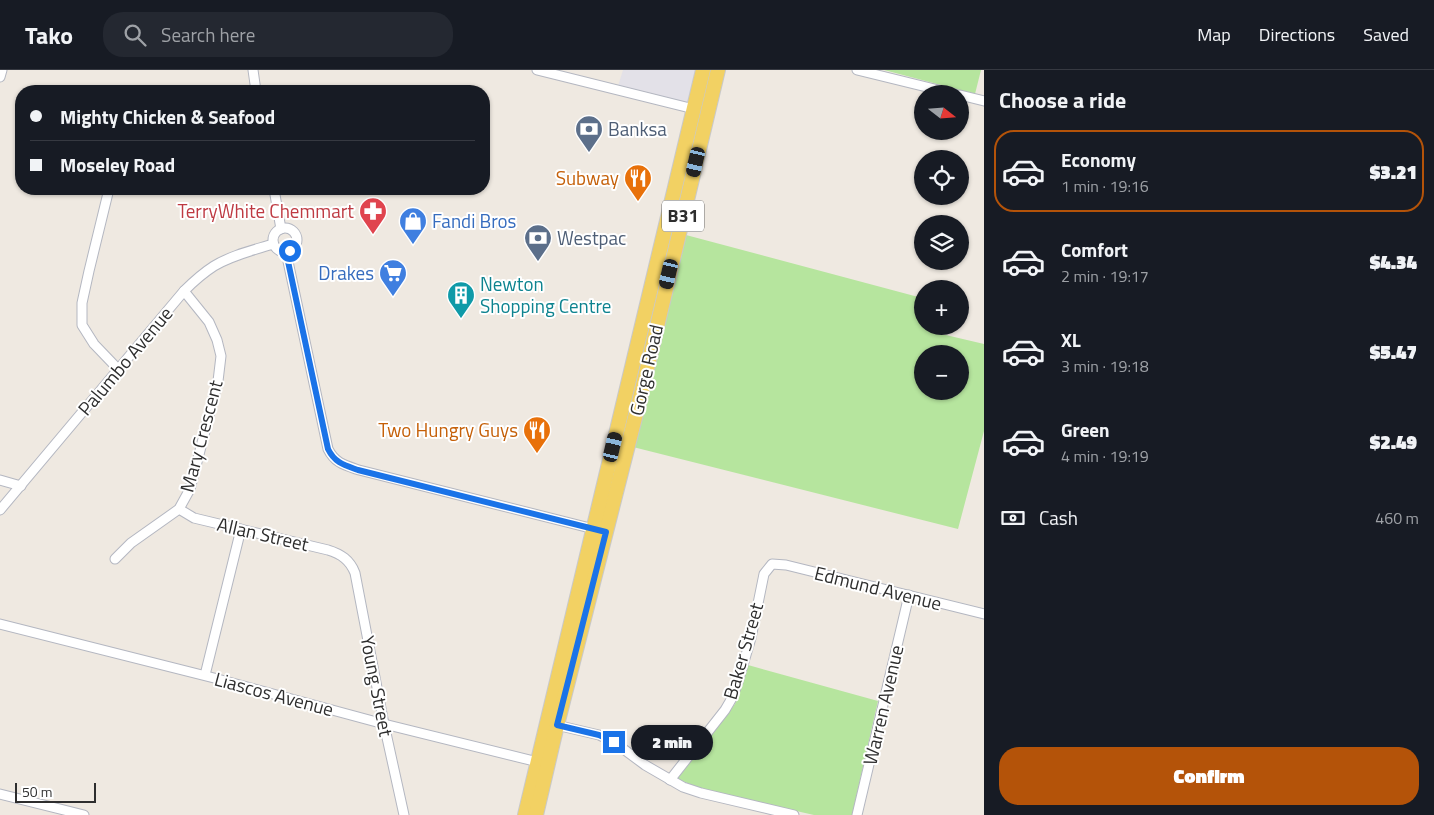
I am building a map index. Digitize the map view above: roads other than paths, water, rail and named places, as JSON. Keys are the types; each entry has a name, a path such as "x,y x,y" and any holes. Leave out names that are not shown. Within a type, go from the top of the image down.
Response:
{"main road":[{"name":"Gorge Road","path":"536,815 543,763 552,724 600,530 658,319 684,212 700,111 703,70"},
{"name":"Gorge Road","path":"600,530 646,304 666,225 700,111 718,70"},
{"path":"666,225 684,212"},
{"path":"646,304 658,319"},
{"name":"Gorge Road","path":"525,815 543,763"}],"street":[{"path":"0,77 2,70"},
{"path":"253,70 255,85"},
{"path":"537,70 700,111"},
{"path":"858,70 919,85"},
{"path":"969,97 984,101"},
{"path":"108,195 85,287 82,303 82,325 94,344 118,369"},
{"path":"275,195 281,229"},
{"path":"281,229 292,231 296,239 294,247 286,252 281,252 273,244 273,237 281,229"},
{"name":"Palumbo Avenue","path":"0,510 184,291 200,275 215,265 237,255 273,244"},
{"path":"286,252 328,449 332,457 341,464 358,470 600,530"},
{"name":"Mary Crescent","path":"116,559 131,543 180,509 190,489 218,381 221,356 217,340 209,322 184,291"},
{"path":"0,480 21,486"},
{"name":"Allan Street","path":"180,509 194,518 328,550 338,553 346,559"},
{"path":"205,675 241,529"},
{"name":"Young Street","path":"346,559 355,573 384,724 404,815"},
{"name":"Edmund Avenue","path":"772,564 786,565 984,614"},
{"name":"Baker Street","path":"670,780 725,710 732,698 751,638 764,574 772,564"},
{"name":"Warren Avenue","path":"857,815 909,595"},
{"name":"Liascos Avenue","path":"0,624 205,675 384,724 543,763"},
{"path":"552,724 599,735 614,742 683,787 757,811 794,815"},
{"path":"0,794 84,815"}],"place":[{"name":"Banksa","path":"589,153"},
{"name":"Subway","path":"638,202"},
{"name":"TerryWhite Chemmart","path":"373,235"},
{"name":"Fandi Bros","path":"413,245"},
{"name":"Westpac","path":"538,262"},
{"name":"Drakes","path":"393,297"},
{"name":"Newton Shopping Centre","path":"461,319"},
{"name":"Two Hungry Guys","path":"537,454"}]}
